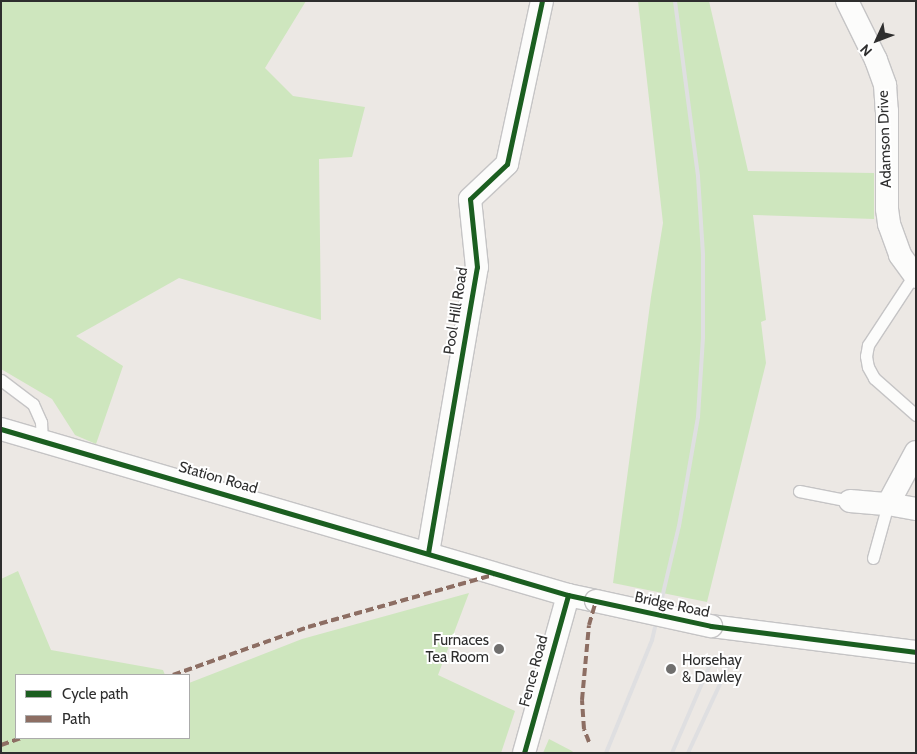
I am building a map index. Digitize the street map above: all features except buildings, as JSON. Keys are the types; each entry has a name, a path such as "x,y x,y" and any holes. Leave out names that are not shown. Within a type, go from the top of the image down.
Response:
{"street":[{"name":"Pool Hill Road","path":"428,553 477,267 470,199 507,164 542,1"},
{"name":"Adamson Drive","path":"847,1 876,60 885,85 889,224 900,255 915,276"},
{"name":"Station Road","path":"1,429 428,553"},
{"path":"888,504 916,452"},
{"path":"850,500 888,504 916,510"},
{"name":"Bridge Road","path":"428,553 568,595 711,626 916,652"},
{"name":"Fence Road","path":"524,753 568,595"}],"lane":[{"path":"915,276 868,345 866,356 868,367 874,378 916,415"},
{"path":"1,380 33,404 41,422 42,440"},
{"path":"798,491 850,500"},
{"path":"873,558 888,504"}],"green space":[{"path":"1,1 306,1 265,68 293,96 365,107 352,157 319,159 321,320 179,278 76,336 123,366 96,444 75,435 52,399 1,369"},
{"path":"638,1 709,1 748,171 874,173 874,219 753,215 766,320 761,322 766,363 707,602 613,583 651,297 663,223"},
{"path":"18,571 51,650 163,670 165,674 15,674 15,739 190,739 190,683 302,639 469,593 438,675 515,711 501,753 1,753 1,579"},
{"path":"549,739 572,751 574,753 543,753"}],"railway":[{"path":"606,753 652,640 679,526 698,417 703,338 703,254 698,176 675,1"},
{"path":"672,753 712,660"},
{"path":"688,753 728,667"}],"marked path":[{"path":"176,674 308,627 493,575"},
{"path":"589,742 584,729 582,700 589,625 596,601"},
{"path":"1,745 18,739"}],"cycle path":[{"path":"428,553 477,267 470,199 507,164 542,1"},
{"path":"1,429 568,595 711,626 916,652"},
{"path":"524,753 568,595"}],"place":[{"name":"Furnaces Tea Room","path":"499,649"},
{"name":"Horsehay & Dawley","path":"671,669"}]}
